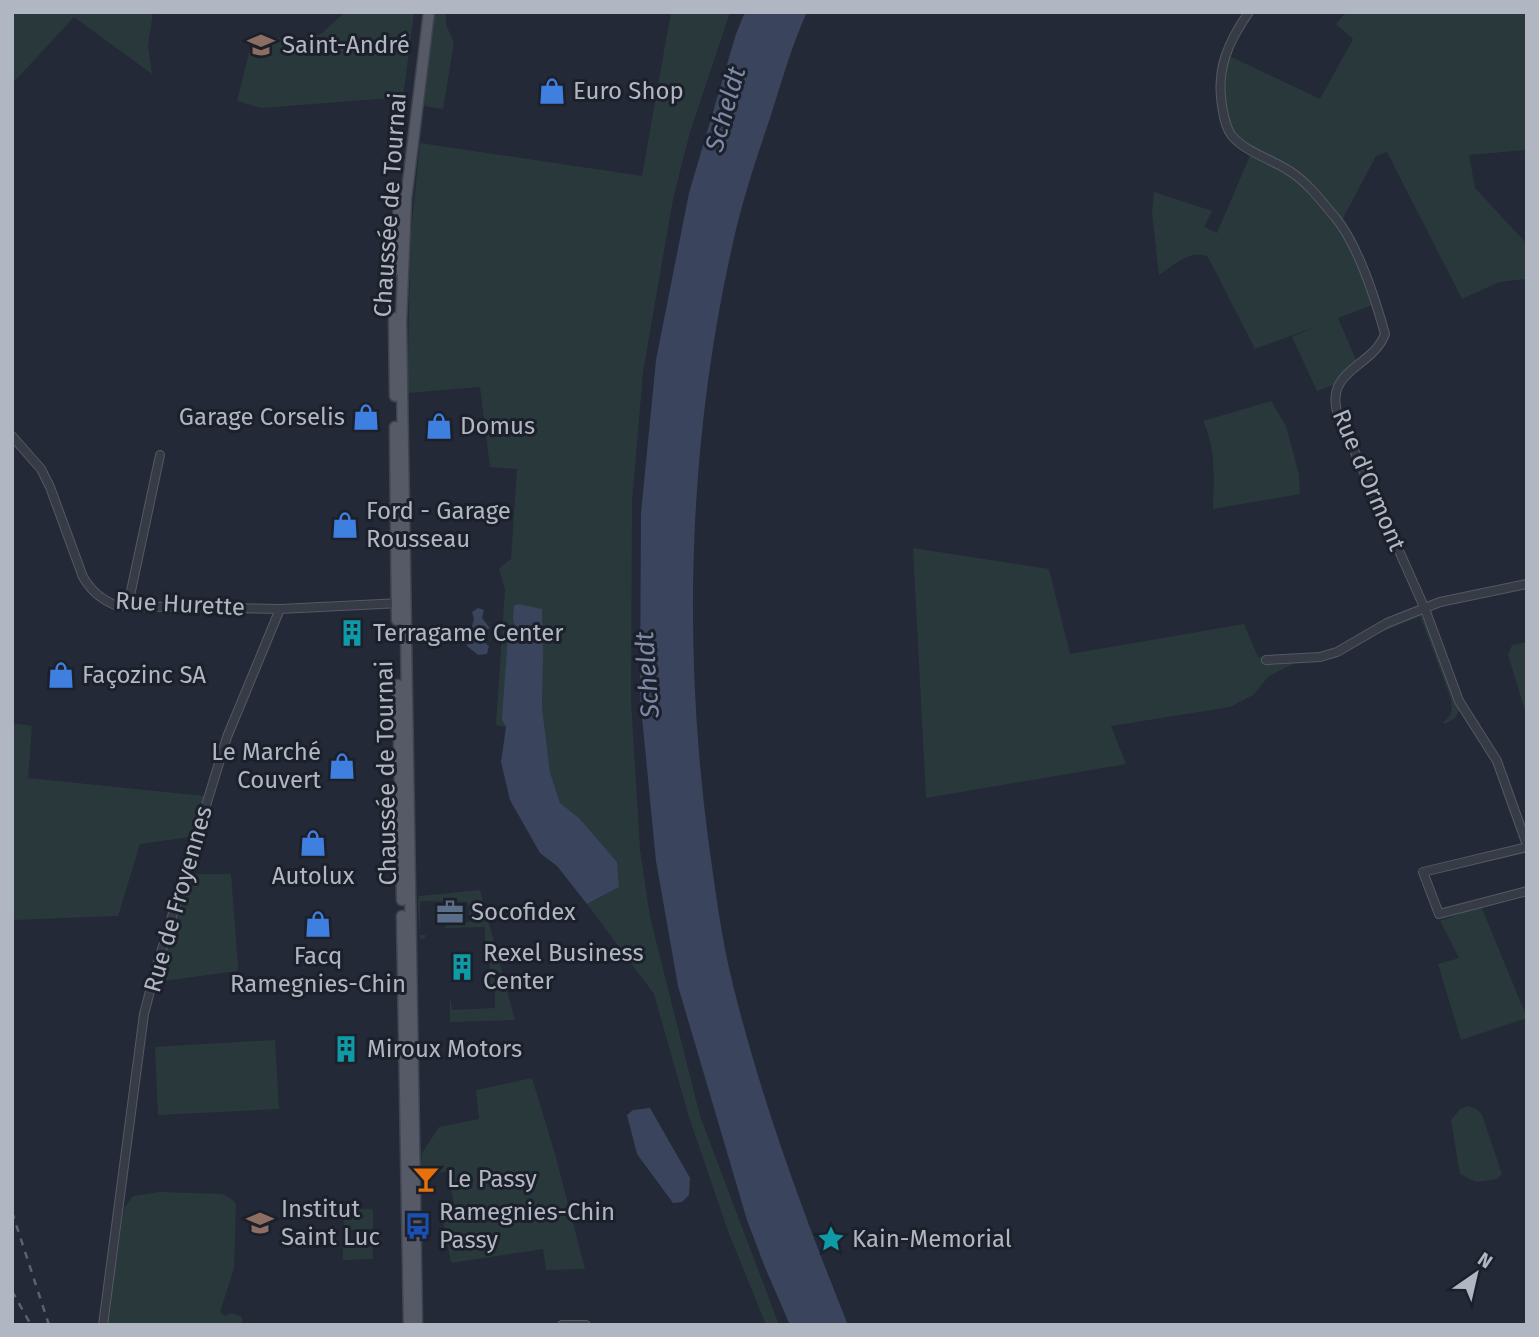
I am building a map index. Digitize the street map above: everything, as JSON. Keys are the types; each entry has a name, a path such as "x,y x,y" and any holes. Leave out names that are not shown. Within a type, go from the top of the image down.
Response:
{"main road":[{"name":"Chaussée de Tournai","path":"417,1325 394,322 397,230 422,12"},
{"name":"Chaussée de Tournai","path":"409,1325 401,603 402,278 408,188 429,12"}],"street":[{"name":"Rue d'Ormont","path":"1249,12 1230,42 1222,63 1221,97 1227,127 1231,135 1245,147 1290,172 1309,188 1338,220 1353,247 1385,334 1377,348 1339,383 1335,390 1335,404 1425,609 1459,701 1497,761 1527,846"},
{"name":"Rue Hurette","path":"12,436 41,469 90,589 110,603 117,606 280,609"},
{"path":"128,606 160,454"},
{"path":"1266,660 1321,657 1380,626 1440,602 1527,584"},
{"path":"280,609 401,603"},
{"name":"Rue de Froyennes","path":"103,1325 144,1014 226,737 280,609"},
{"path":"1527,846 1423,872 1439,914 1527,891"},
{"path":"562,1325 586,1325"}],"shaded area":[{"path":"12,12 153,12 148,46 152,74 74,17 12,84"},
{"path":"345,12 414,12 403,97 261,108 237,101 253,37 302,39 321,34"},
{"path":"435,12 446,12 446,25 454,42 443,109 424,106"},
{"path":"671,12 730,12 690,132 673,199 643,372 632,502 631,700 640,850 650,917 700,1116 779,1325 766,1325 728,1231 689,1117 654,994 587,904 619,887 617,863 579,818 560,803 550,772 542,707 543,659 515,625 508,635 506,727 496,725 505,590 499,568 511,559 517,469 490,467 480,387 407,393 411,234 420,143 642,176"},
{"path":"1346,12 1527,12 1527,150 1469,155 1475,188 1527,244 1527,279 1499,282 1462,299 1387,152 1376,156 1342,220 1375,304 1338,318 1356,360 1333,385 1317,391 1292,337 1315,327 1255,349 1208,257 1189,256 1159,275 1152,213 1154,192 1212,211 1204,227 1217,233 1252,151 1307,182 1255,150 1231,130 1223,103 1227,55 1320,99 1353,39 1336,24"},
{"path":"1271,401 1286,426 1299,475 1300,494 1213,509 1212,453 1203,421"},
{"path":"913,548 1049,569 1070,654 1244,624 1258,657 1291,654 1295,663 1269,676 1253,695 1230,707 1111,726 1126,764 926,798"},
{"path":"1420,613 1433,639 1459,710 1456,717 1445,724 1443,722 1451,712 1451,699 1420,616 1370,637 1387,624"},
{"path":"1527,642 1527,717 1508,655 1512,645"},
{"path":"12,723 32,726 28,778 204,796 190,837 140,844 118,916 12,920"},
{"path":"189,874 231,874 237,971 156,982"},
{"path":"480,890 515,1020 450,1022 450,995 452,1010 495,1008 495,987 490,984 489,949 485,948 485,927 446,928 446,924 470,922 468,902 420,901 420,935 426,935 420,939 419,896"},
{"path":"1481,906 1527,1018 1461,1040 1438,964 1459,958 1440,921"},
{"path":"275,1040 279,1109 158,1115 155,1047"},
{"path":"532,1078 585,1269 546,1270 543,1249 451,1263 443,1221 456,1216 448,1171 420,1176 422,1153 439,1127 479,1119 476,1090"},
{"path":"1468,1106 1482,1115 1502,1174 1497,1179 1476,1182 1460,1174 1451,1120 1460,1109"},
{"path":"160,1192 222,1194 236,1204 234,1268 220,1312 225,1316 231,1313 242,1317 242,1325 107,1325 124,1208 133,1196"},
{"path":"343,1210 373,1210 373,1229 344,1230"},
{"path":"343,1240 372,1240 373,1259 343,1260"}],"water":[{"name":"Scheldt","path":"745,12 807,12 786,66 741,209 719,312 707,387 694,537 695,688 700,763 722,930 744,1029 784,1157 848,1325 790,1325 747,1220 678,986 656,861 640,696 641,513 656,360 689,193"},
{"path":"518,604 542,609 542,707 550,772 560,803 579,818 617,862 619,887 587,904 557,866 540,853 510,800 501,762 506,727 502,719 508,635 515,625 514,606"},
{"path":"478,608 484,610 482,618 490,628 484,631 481,640 489,646 487,654 478,655 467,646 474,619 472,612"},
{"path":"650,1108 690,1178 689,1195 682,1202 673,1203 637,1154 627,1115 633,1110"}],"railway":[{"path":"12,1212 49,1325"},
{"path":"12,1291 31,1325"}],"place":[{"name":"Saint-André","path":"261,45"},
{"name":"Euro Shop","path":"552,91"},
{"name":"Garage Corselis","path":"366,417"},
{"name":"Domus","path":"439,426"},
{"name":"Ford - Garage Rousseau","path":"345,525"},
{"name":"Terragame Center","path":"352,633"},
{"name":"Façozinc SA","path":"61,675"},
{"name":"Le Marché Couvert","path":"342,766"},
{"name":"Autolux","path":"313,843"},
{"name":"Socofidex","path":"450,912"},
{"name":"Facq Ramegnies-Chin","path":"318,924"},
{"name":"Rexel Business Center","path":"462,967"},
{"name":"Miroux Motors","path":"346,1049"},
{"name":"Le Passy","path":"426,1179"},
{"name":"Institut Saint Luc","path":"260,1223"},
{"name":"Ramegnies-Chin Passy","path":"418,1226"},
{"name":"Kain-Memorial","path":"831,1239"}]}
